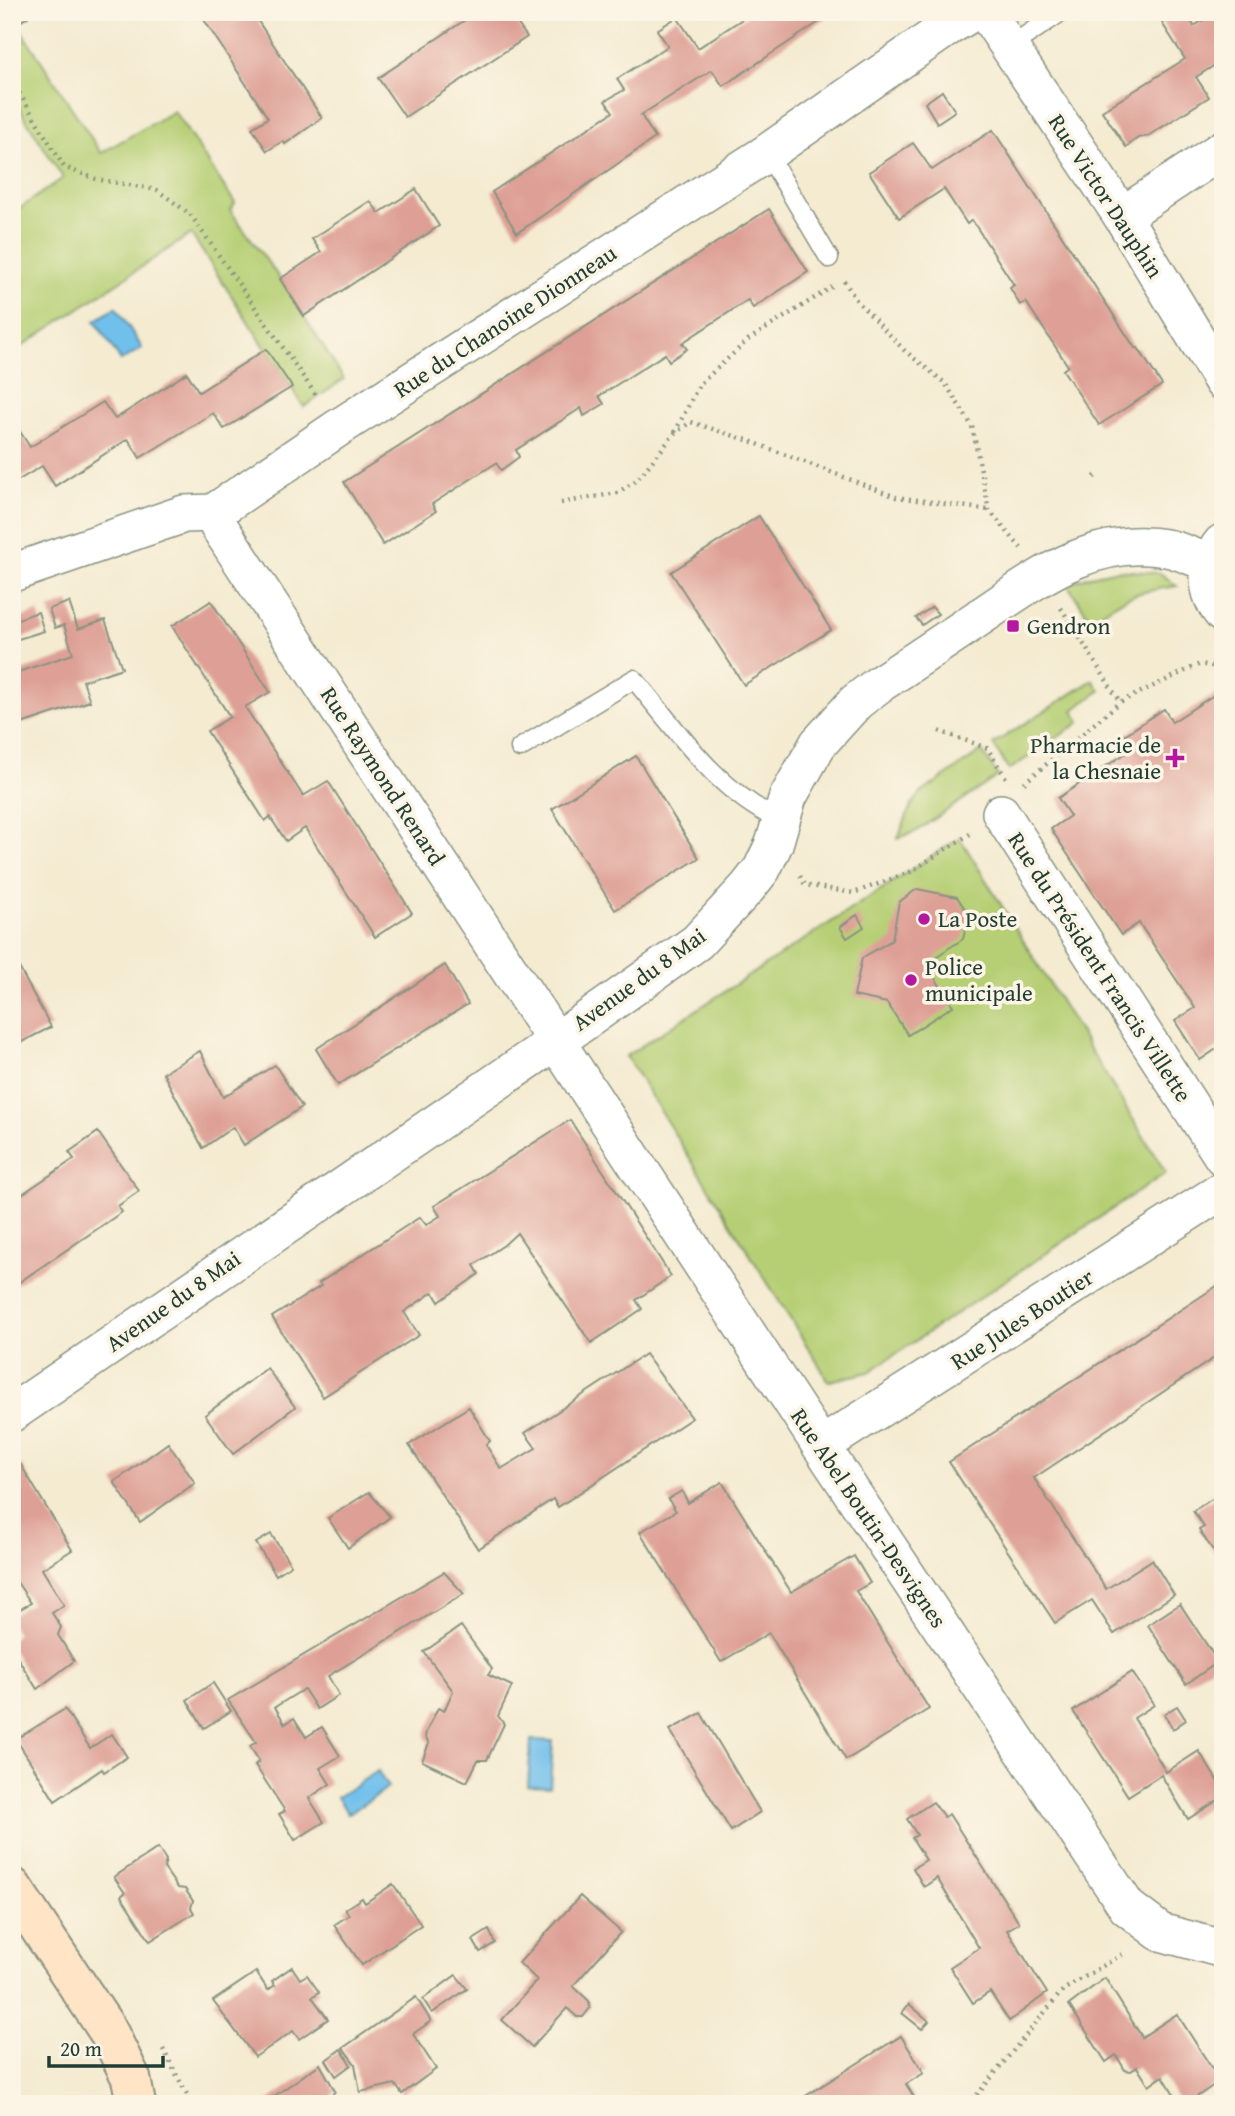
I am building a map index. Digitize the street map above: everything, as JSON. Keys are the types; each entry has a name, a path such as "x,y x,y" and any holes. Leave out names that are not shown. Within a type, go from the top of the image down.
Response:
{"street":[{"name":"Rue du Chanoine Dionneau","path":"12,573 184,514 213,513 338,428 767,153 973,12"},
{"name":"Rue Victor Dauphin","path":"986,12 1122,216 1223,382"},
{"path":"1122,216 1223,149"},
{"name":"Rue Raymond Renard","path":"213,513 218,525 556,1039"},
{"name":"Avenue du 8 Mai","path":"12,1413 697,942 762,869 774,844 788,797 818,744 856,702 1042,576 1077,558 1109,549 1169,548 1217,553"},
{"path":"1217,553 1209,587 1214,602 1223,614"},
{"name":"Rue du Président Francis Villette","path":"1005,797 1223,1157"},
{"name":"Rue Abel Boutin-Desvignes","path":"556,1039 821,1446 1127,1907 1160,1932 1223,1949"},
{"name":"Rue Jules Boutier","path":"821,1446 1223,1191"},
{"path":"12,1887 108,2031 131,2078 136,2104"}],"lane":[{"path":"1009,47 1061,12"},
{"path":"767,153 829,258"},
{"path":"520,748 634,679 712,772 763,812 780,820"}],"path":[{"path":"12,81 64,167 96,179 157,190 190,214 338,428"},
{"path":"561,503 617,494 637,480 675,433 699,385 748,340 843,280 857,301 905,351 945,383 972,426 989,510 1029,556"},
{"path":"675,433 691,422 747,440 896,497 989,510"},
{"path":"1094,477 1100,474"},
{"path":"1060,606 1120,702 1200,664 1223,668"},
{"path":"939,731 988,748 1005,797"},
{"path":"977,2095 1063,1990 1160,1932"}],"green space":[{"path":"12,16 101,153 174,111 235,203 230,210 280,279 344,379 304,407 191,234 12,353 12,214 63,178 12,97"},
{"path":"1118,570 1160,573 1177,586 1131,596 1091,620 1067,584"},
{"path":"1093,680 1100,691 1073,710 1080,722 1009,770 993,744"},
{"path":"982,751 998,776 915,832 898,838 911,806 921,793"},
{"path":"960,838 1166,1173 869,1372 829,1381 626,1056"}],"water":[{"path":"116,307 142,348 121,361 95,321"},
{"path":"531,1740 553,1741 550,1787 528,1786"},
{"path":"378,1771 388,1788 348,1814 337,1797"}],"building":[{"path":"12,12 35,12 17,24"},
{"path":"199,12 252,12 322,118 285,144 283,141 267,151 252,128 268,118"},
{"path":"477,12 509,12 527,37 405,117 378,78"},
{"path":"753,12 834,12 723,86 712,70 641,115 655,138 517,233 492,192 613,112 605,101 624,90 617,79 668,46 657,30 677,17 698,48"},
{"path":"1179,12 1186,12 1194,26 1216,12 1223,12 1223,60 1196,77 1209,97 1126,147 1102,111 1185,59 1162,23"},
{"path":"942,91 955,111 937,123 925,103"},
{"path":"993,130 1162,385 1099,425 1063,370 1068,366 1026,302 1020,305 1010,288 1014,285 972,220 967,224 944,189 899,218 869,172 913,143 932,170"},
{"path":"416,189 439,226 304,316 280,279 321,252 312,239 370,201 379,213"},
{"path":"769,209 808,272 753,308 748,300 682,343 687,349 669,361 665,354 599,396 604,404 584,416 581,408 516,450 519,457 501,470 496,463 432,504 436,511 383,545 344,482"},
{"path":"266,349 292,387 224,429 213,413 140,458 128,439 55,486 42,466 12,484 12,430 17,427 30,447 103,402 115,419 187,373 199,392"},
{"path":"759,516 831,630 744,685 671,572"},
{"path":"211,601 270,692 245,707 303,796 328,781 412,913 375,937 305,828 286,841 270,817 265,821 207,731 230,717 172,626"},
{"path":"69,602 78,629 105,620 122,668 83,681 90,701 12,727 12,674 73,654 64,625 55,628 49,609"},
{"path":"932,607 938,614 922,625 916,618"},
{"path":"38,612 44,631 12,641 12,621"},
{"path":"1223,689 1223,1049 1221,1046 1200,1060 1175,1021 1195,1008 1139,923 1121,935 1051,829 1070,816 1058,798 1126,753 1117,740 1164,709 1172,722"},
{"path":"636,756 699,858 615,910 552,809"},
{"path":"917,889 957,897 969,915 963,939 937,956 933,975 953,1006 908,1035 887,1003 854,996 862,958 892,940 899,902"},
{"path":"857,915 864,927 847,938 840,927"},
{"path":"16,962 51,1027 12,1047 12,964"},
{"path":"445,965 468,1004 338,1085 316,1049"},
{"path":"200,1051 223,1097 275,1065 302,1107 244,1145 233,1127 203,1148 163,1073"},
{"path":"570,1120 671,1276 636,1300 642,1309 591,1343 517,1233 474,1265 479,1274 439,1302 433,1292 404,1312 419,1335 323,1397 272,1317 420,1217 426,1225 440,1216 434,1206"},
{"path":"98,1132 139,1191 118,1206 122,1212 12,1287 12,1201 74,1159 69,1152"},
{"path":"1223,1282 1223,1352 1034,1478 1106,1589 1152,1560 1174,1595 1114,1634 1092,1600 1055,1623 949,1462"},
{"path":"645,1354 692,1418 558,1507 553,1499 478,1549 409,1445 469,1407 490,1441 486,1445 501,1469 536,1448 525,1433"},
{"path":"267,1368 295,1407 233,1454 205,1415"},
{"path":"168,1443 195,1483 140,1522 114,1482"},
{"path":"21,1465 72,1550 42,1569 64,1605 52,1613 61,1627 58,1635 74,1661 37,1689 12,1649 12,1638 17,1634 12,1626 12,1614 31,1603 12,1575 12,1471"},
{"path":"722,1482 791,1592 854,1556 870,1583 856,1591 929,1709 846,1760 769,1633 721,1662 640,1532 676,1511 668,1499 682,1491 688,1503"},
{"path":"369,1492 390,1517 348,1548 328,1518"},
{"path":"1223,1492 1223,1556 1219,1550 1215,1553 1199,1530 1204,1527 1193,1511"},
{"path":"271,1534 291,1565 276,1575 256,1543"},
{"path":"444,1572 464,1594 328,1676 339,1695 317,1709 304,1689 275,1707 285,1724 294,1718 306,1737 322,1727 340,1756 320,1768 330,1784 309,1798 324,1822 295,1840 279,1814 285,1811 255,1765 259,1761 250,1746 256,1742 228,1700"},
{"path":"1180,1604 1218,1662 1186,1684 1148,1625"},
{"path":"461,1626 492,1669 488,1675 512,1686 498,1716 504,1724 487,1760 478,1760 467,1782 422,1761 429,1743 425,1737 426,1732 438,1708 444,1711 453,1691 424,1652"},
{"path":"1132,1672 1154,1705 1134,1718 1166,1772 1199,1751 1223,1790 1223,1804 1220,1799 1188,1819 1161,1775 1128,1796 1073,1711"},
{"path":"213,1683 231,1711 204,1728 187,1700"},
{"path":"1177,1706 1186,1720 1173,1729 1164,1714"},
{"path":"65,1709 90,1748 112,1734 127,1757 104,1772 102,1769 55,1801 16,1739"},
{"path":"701,1713 760,1812 731,1831 670,1730"},
{"path":"933,1802 944,1817 949,1814 1019,1923 1007,1930 1047,1993 1009,2021 990,1992 973,2003 950,1967 979,1948 937,1878 924,1887 913,1868 926,1860 912,1838 917,1835 907,1819"},
{"path":"158,1848 166,1860 164,1868 178,1888 185,1889 193,1901 191,1908 194,1913 150,1941 121,1896 125,1893 114,1877"},
{"path":"393,1884 421,1925 362,1965 334,1925 349,1915 345,1909 362,1898 365,1903"},
{"path":"580,1896 621,1932 573,1986 589,2001 590,2008 583,2017 577,2017 567,2008 532,2047 502,2020 537,1980 519,1963"},
{"path":"489,1930 495,1943 480,1952 473,1940"},
{"path":"292,1967 300,1979 307,1975 319,1992 312,1997 328,2019 299,2039 293,2031 255,2057 213,2001 256,1972 268,1990 275,1985 272,1981"},
{"path":"456,1975 467,1989 432,2013 423,1999"},
{"path":"1105,1978 1142,2037 1177,2014 1220,2081 1186,2104 1180,2104 1163,2076 1149,2086 1137,2067 1131,2071 1125,2070 1116,2055 1106,2062 1069,2005"},
{"path":"416,1997 431,2021 413,2034 436,2069 402,2094 395,2084 360,2092 355,2064 343,2048"},
{"path":"909,2004 929,2021 922,2029 902,2013"},
{"path":"901,2036 924,2073 906,2084 914,2097 904,2104 793,2104"},
{"path":"341,2049 351,2065 336,2076 326,2060"},
{"path":"320,2064 335,2091 326,2104 263,2104"}],"place":[{"name":"Gendron","path":"1013,626"},
{"name":"Pharmacie de la Chesnaie","path":"1175,758"},
{"name":"La Poste","path":"924,919"},
{"name":"Police municipale","path":"911,980"}]}
